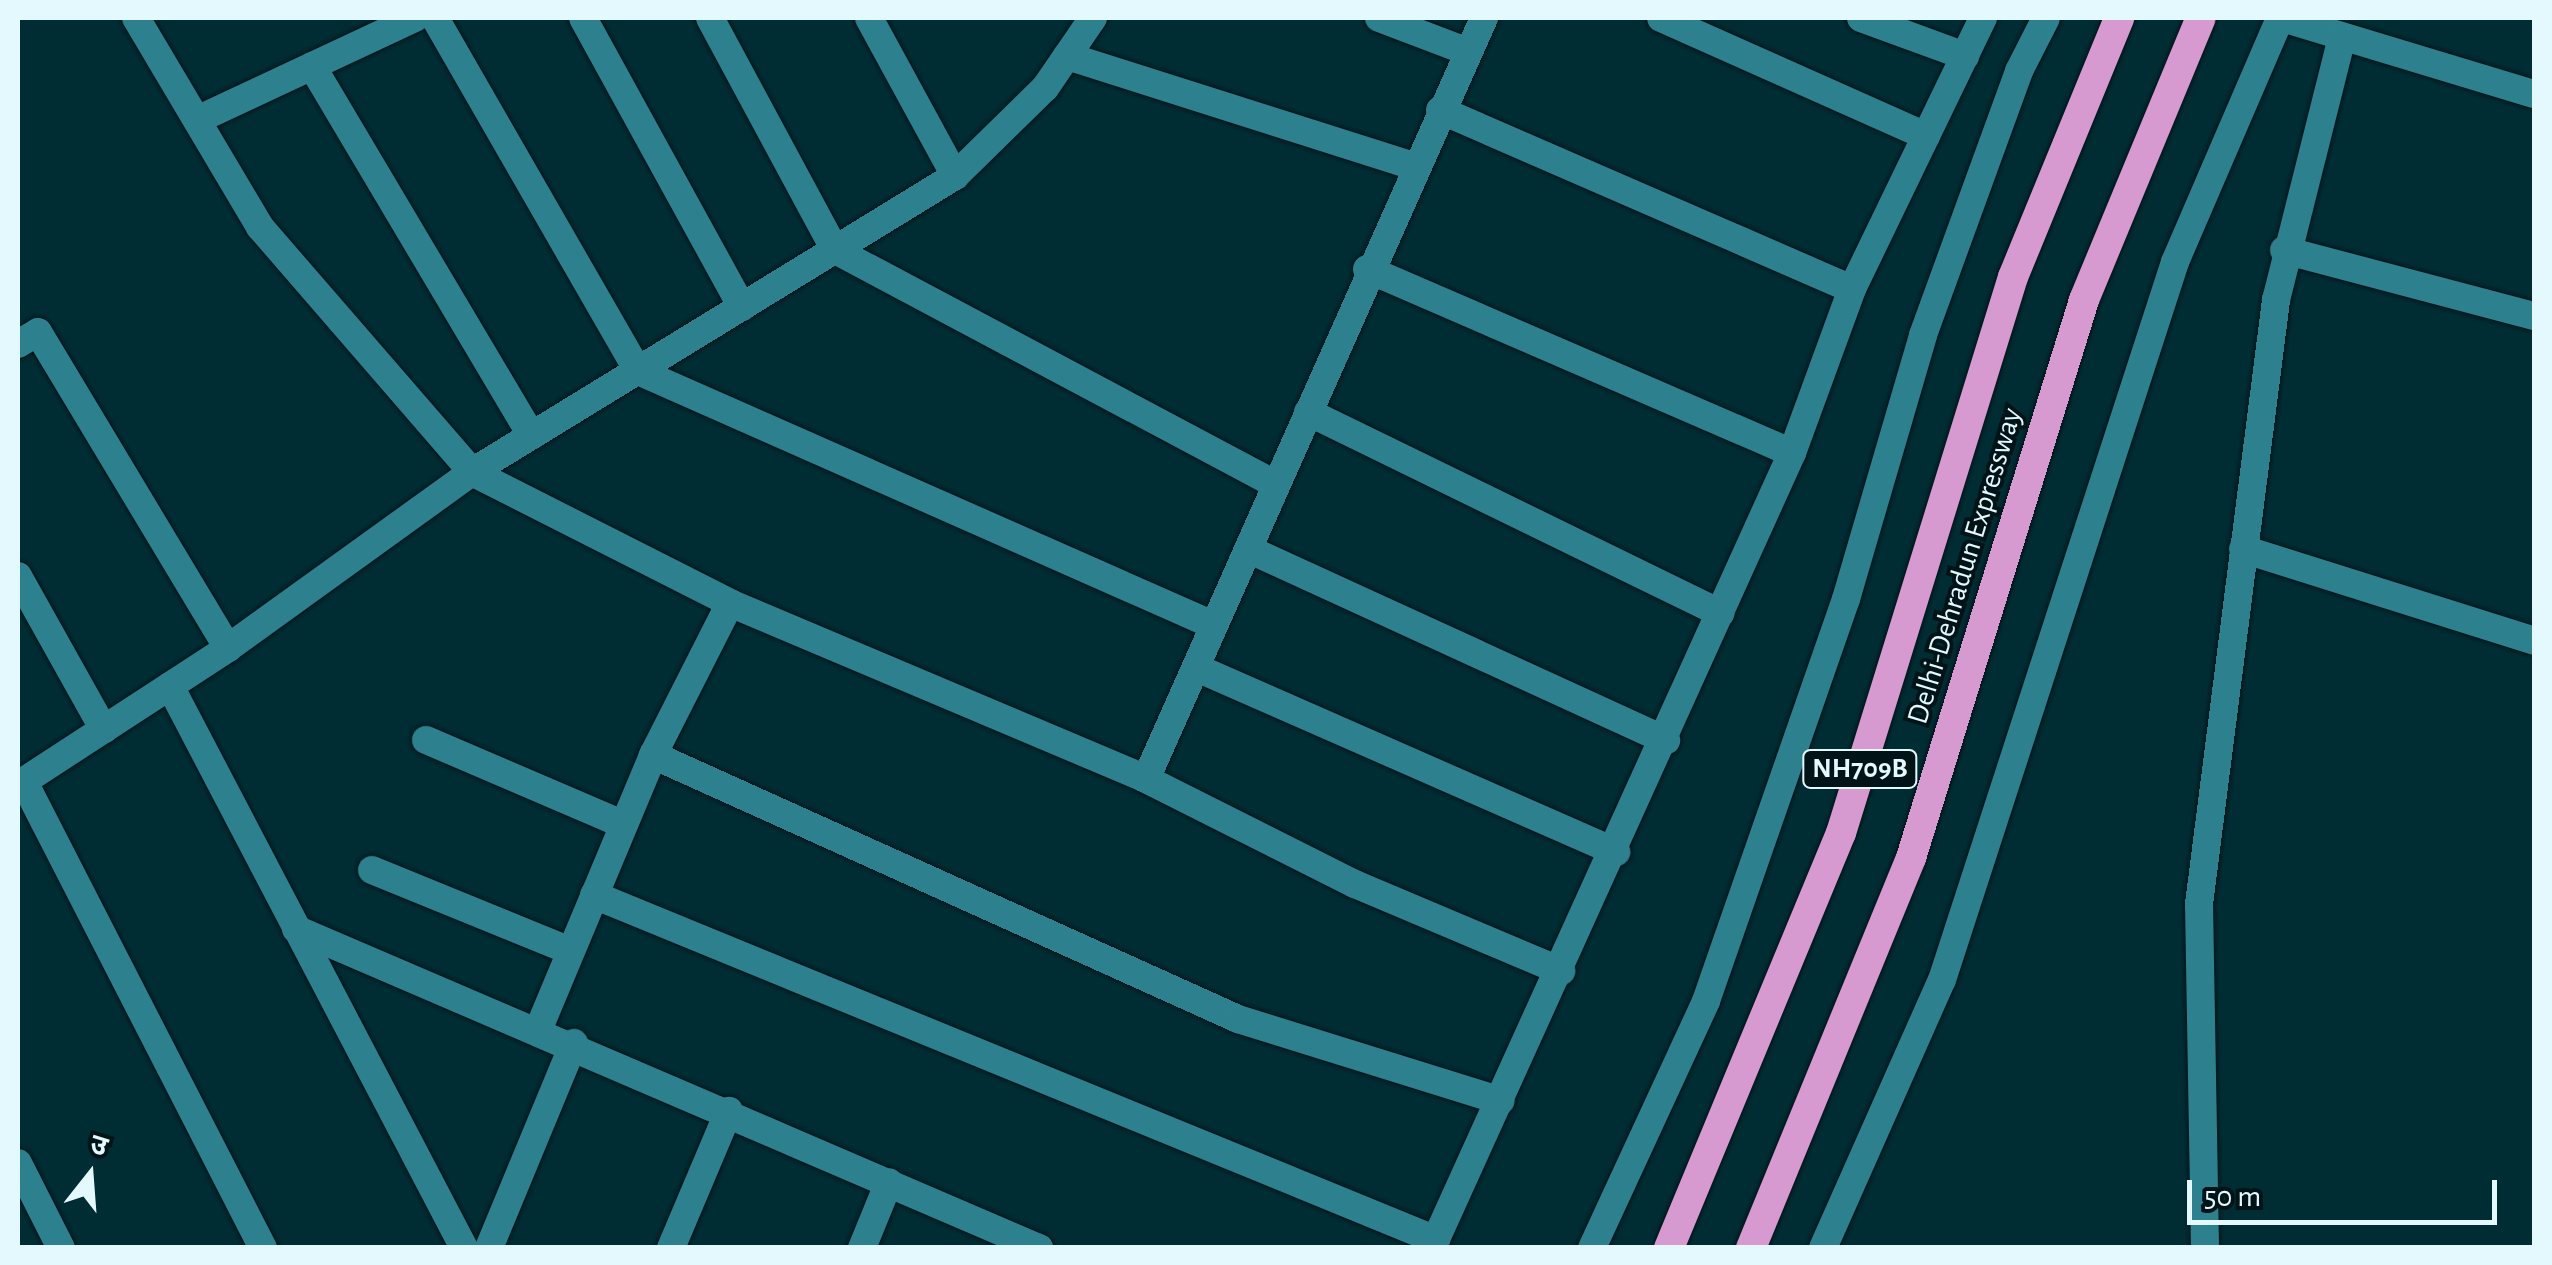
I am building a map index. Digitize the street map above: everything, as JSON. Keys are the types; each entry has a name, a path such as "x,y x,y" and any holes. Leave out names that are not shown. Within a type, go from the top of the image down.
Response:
{"highway":[{"name":"Delhi-Dehradun Expressway","path":"1669,1248 1734,1103 1841,833 2014,276 2119,18"},
{"name":"Delhi-Dehradun Expressway","path":"1750,1248 1911,858 2084,300 2201,18"}],"street":[{"path":"136,18 260,227 472,472 730,603 1146,779 1355,884 1561,971"},
{"path":"197,120 415,18"},
{"path":"435,18 638,371 1212,625"},
{"path":"583,18 742,307"},
{"path":"710,18 834,250 1276,484"},
{"path":"869,18 955,176"},
{"path":"263,1248 21,784 228,648 472,472 955,176 1046,88 1094,18"},
{"path":"1379,18 1466,51"},
{"path":"1146,779 1367,269 1484,18"},
{"path":"1661,18 1926,136"},
{"path":"1861,18 1965,56"},
{"path":"594,895 1434,1244 1722,613 1792,453 1852,289 1983,18"},
{"path":"1592,1248 1706,1001 1846,599 1923,334 2019,71 2046,18"},
{"path":"1824,1248 1942,980 2174,262 2281,18 2534,94"},
{"path":"2205,1248 2198,904 2284,250 2342,38"},
{"path":"1067,56 1414,166"},
{"path":"312,66 532,436"},
{"path":"1440,110 1852,289"},
{"path":"2284,250 2534,316"},
{"path":"1367,269 1792,453"},
{"path":"18,344 38,332 228,648"},
{"path":"1308,412 1722,613"},
{"path":"1248,549 1666,740"},
{"path":"2243,549 2534,641"},
{"path":"18,576 104,730"},
{"path":"538,1028 653,755 730,603"},
{"path":"1197,668 1616,852"},
{"path":"170,686 464,1248"},
{"path":"426,740 624,824"},
{"path":"653,755 1238,1019 1501,1101"},
{"path":"372,870 570,951"},
{"path":"296,929 574,1043 1040,1248"},
{"path":"489,1248 574,1043"},
{"path":"671,1248 729,1111"},
{"path":"18,1163 61,1248"},
{"path":"862,1248 890,1182"}]}
